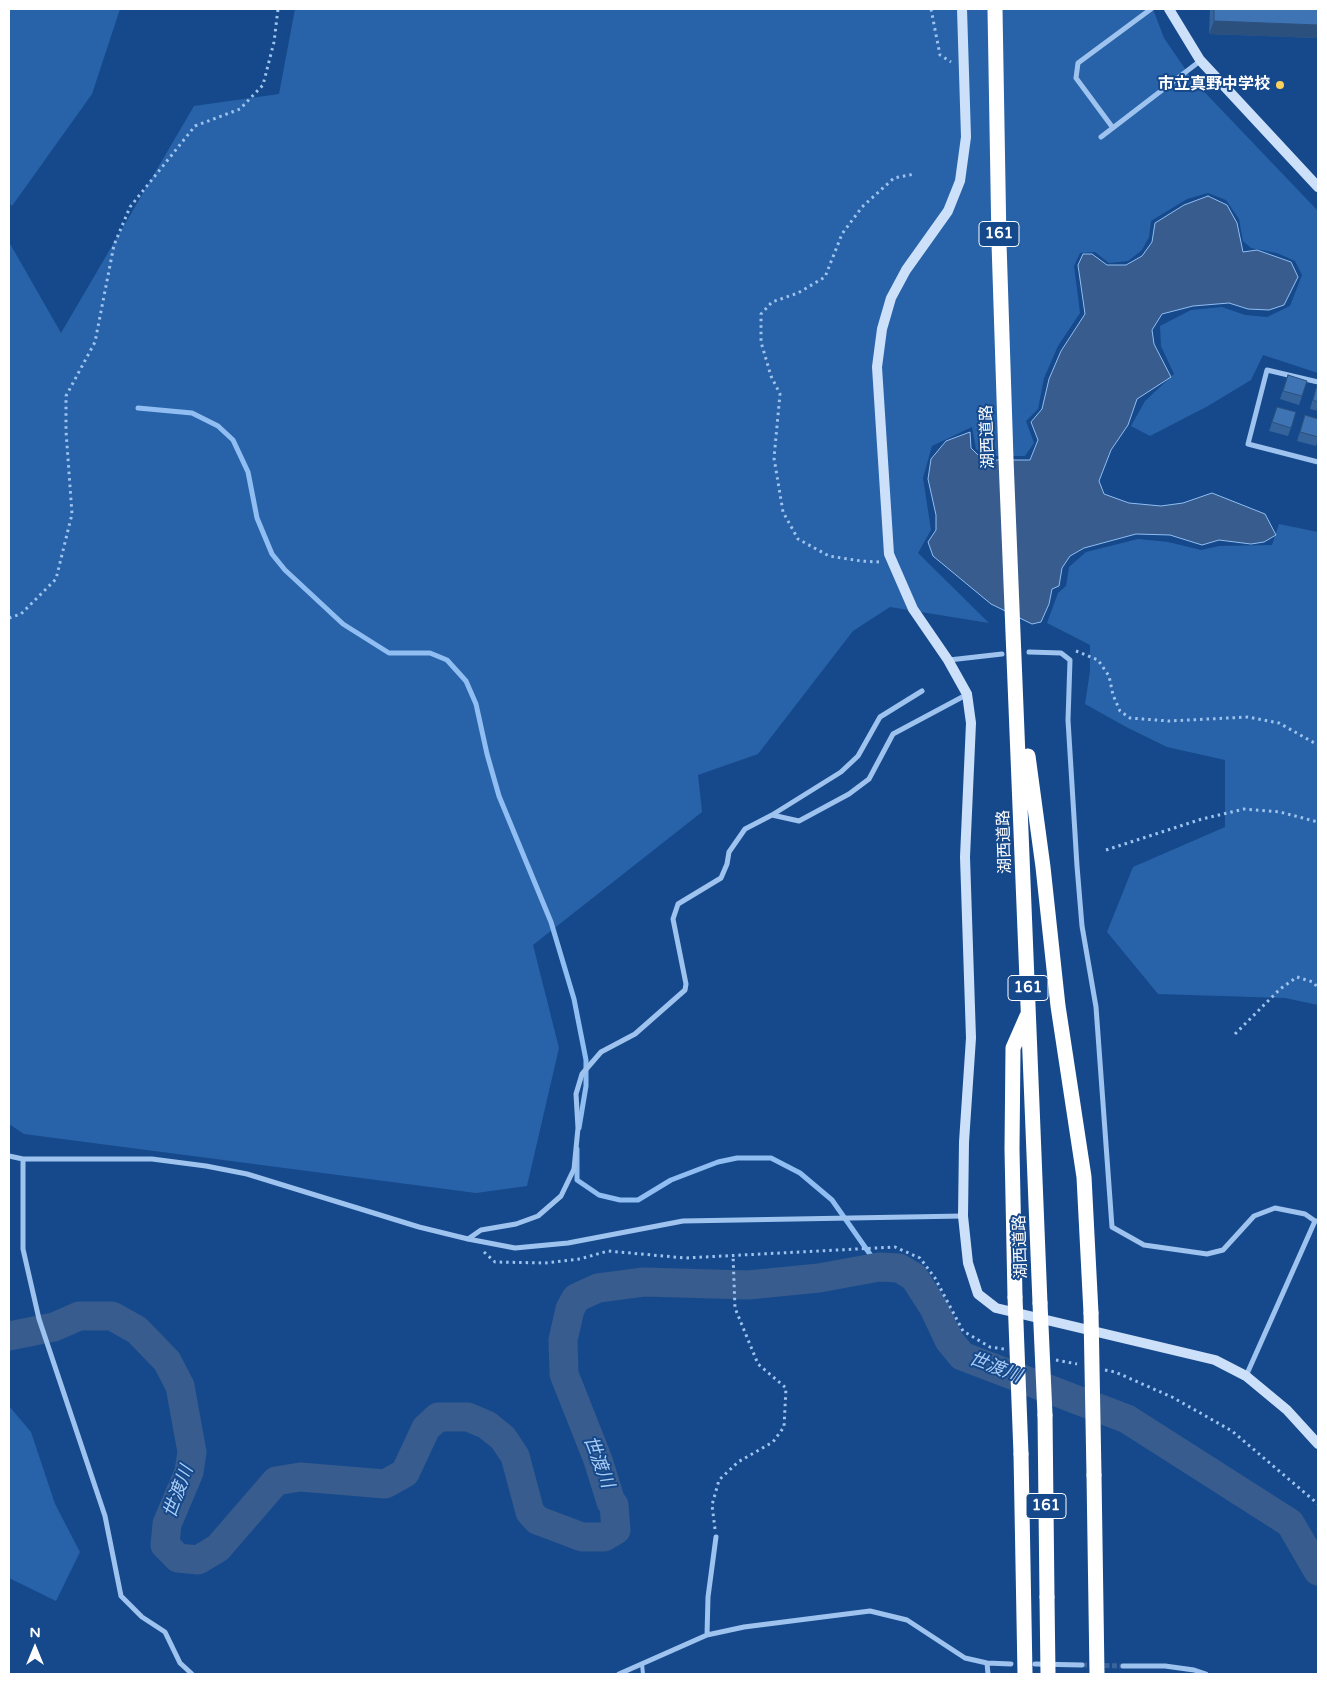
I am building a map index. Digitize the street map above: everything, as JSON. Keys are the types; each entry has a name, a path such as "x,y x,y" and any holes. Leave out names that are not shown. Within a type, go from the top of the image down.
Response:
{"highway":[{"name":"湖西道路","path":"995,9 999,244 1006,459 1045,1415 1048,1674"},
{"path":"1016,673 1043,867 1058,1006 1084,1177 1091,1313 1097,1674"},
{"path":"1028,1011 1013,1048 1012,1149 1020,1454 1030,1669"}],"street":[{"path":"962,9 966,137 960,181 948,210 906,270 891,298 882,329 877,368 885,516 892,562 913,609 948,660 967,694 971,723 965,857 971,1038 964,1142 963,1216 968,1263 978,1294 996,1308 1179,1350 1215,1360 1246,1376 1287,1410 1318,1444"},
{"path":"1113,128 1076,78 1078,63 1151,9"},
{"path":"1169,9 1200,60 1318,187"},
{"path":"1101,137 1200,60"},
{"path":"1318,382 1267,370 1248,444 1318,462"},
{"path":"948,660 1015,652 1061,653 1070,660 1068,720 1077,874 1082,926 1096,1007 1112,1227 1144,1245 1206,1254 1223,1250 1254,1216 1275,1208 1304,1214 1317,1221 1246,1376"},
{"path":"468,1239 480,1230 516,1224 538,1216 560,1196 574,1169 578,1128 576,1094 582,1074 601,1052 635,1034 685,990 686,984 673,919 678,904 721,878 727,864 729,852 737,838 754,822 772,814 841,772 858,756 880,717 922,691"},
{"path":"772,814 799,821 849,794 869,780 892,734 967,694"},
{"path":"9,1156 23,1159 152,1159 206,1166 247,1174 419,1227 515,1248 568,1243 683,1221 963,1216"},
{"path":"23,1159 23,1249 39,1320 105,1516 121,1596 142,1617 165,1632 180,1662 192,1674"},
{"path":"707,1635 708,1597 716,1537"},
{"path":"619,1674 707,1635 744,1628 870,1611 908,1620 965,1658 988,1663 1011,1664"},
{"path":"988,1663 988,1674"},
{"path":"1030,1669 1082,1665"},
{"path":"1123,1666 1165,1666 1194,1670 1206,1674"}],"lane":[{"path":"642,1664 643,1674"}],"path":[{"path":"9,618 21,614 56,579 72,514 66,431 66,396 95,342 114,245 130,207 195,126 240,109 263,85 274,42 278,9"},
{"path":"931,9 940,55 964,71"},
{"path":"892,562 861,562 829,556 798,539 783,512 774,458 780,394 771,376 761,342 761,314 772,302 798,294 826,277 842,234 862,207 894,178 915,174"},
{"path":"1061,653 1076,651 1098,660 1109,676 1113,695 1120,711 1130,718 1169,721 1248,717 1279,723 1318,745"},
{"path":"1106,850 1202,819 1244,809 1280,812 1318,822"},
{"path":"1235,1034 1280,989 1296,977 1313,982 1318,988"},
{"path":"468,1239 496,1262 544,1263 580,1259 608,1251 685,1258 895,1247 920,1258 935,1278 963,1330 990,1347 1010,1350"},
{"path":"716,1537 712,1505 719,1480 738,1462 773,1442 784,1427 786,1388 758,1364 735,1308 733,1255"},
{"path":"1048,1358 1087,1366"},
{"path":"1096,1368 1116,1372 1172,1397 1232,1431 1318,1504"}],"shaded area":[{"path":"9,9 120,9 92,94 12,206 9,202"},
{"path":"295,9 1153,9 1164,38 1192,79 1318,211 1318,373 1263,355 1251,380 1208,406 1150,436 1131,426 1145,401 1174,374 1161,346 1160,326 1191,310 1222,307 1245,315 1267,317 1290,306 1302,275 1295,261 1277,253 1251,248 1243,241 1239,219 1226,200 1208,193 1187,199 1151,221 1149,237 1142,250 1128,261 1109,263 1095,252 1080,253 1074,266 1080,313 1058,346 1044,378 1038,409 1026,421 1034,443 1025,456 987,456 976,449 972,427 932,446 923,478 931,530 918,553 989,623 890,607 853,631 758,754 698,775 702,812 533,945 559,1048 527,1186 476,1193 24,1134 9,1124 9,242 61,333 194,106 279,94"},
{"path":"1208,196 1227,205 1237,223 1243,252 1257,250 1291,262 1298,277 1284,305 1269,310 1248,309 1229,303 1193,306 1162,314 1152,330 1154,344 1171,377 1137,399 1128,425 1111,450 1099,481 1104,494 1129,503 1161,506 1183,503 1212,493 1265,514 1276,535 1264,542 1251,544 1219,540 1202,545 1170,535 1136,534 1084,548 1070,556 1062,568 1059,586 1052,589 1049,604 1041,622 1032,624 991,604 933,556 928,542 936,530 936,515 928,479 931,459 946,441 970,432 971,448 983,460 1030,460 1038,440 1031,422 1042,409 1049,379 1061,351 1085,314 1078,265 1083,254 1092,254 1107,265 1126,265 1142,256 1152,242 1155,223 1184,205"},
{"path":"1279,524 1318,532 1318,1005 1285,998 1158,994 1107,932 1133,867 1225,827 1225,760 1167,747 1085,704 1090,671 1090,645 1047,623 1058,593 1066,586 1069,567 1086,552 1138,539 1168,542 1201,550 1219,546 1272,545"},
{"path":"9,1406 31,1432 55,1504 80,1552 56,1601 9,1578"}],"building":[{"path":"1214,9 1318,9 1318,25 1214,21"},
{"path":"1288,375 1307,381 1302,396 1283,391"},
{"path":"1318,385 1318,402 1313,400"},
{"path":"1277,407 1296,412 1291,428 1272,422"},
{"path":"1305,415 1318,419 1318,437 1300,432"}],"waterway":[{"path":"138,408 192,413 218,426 233,440 248,472 257,518 272,554 285,570 343,624 389,653 430,653 447,660 466,681 476,704 499,796 551,922 574,999 586,1060 586,1086 579,1128"},
{"path":"577,1149 577,1180 599,1195 620,1200 638,1200 671,1180 718,1162 737,1158 771,1158 800,1173 832,1200 879,1267"},
{"name":"世渡川","path":"9,1336 54,1327 79,1316 112,1316 137,1330 167,1361 180,1386 192,1452 189,1472 167,1524 165,1545 178,1558 198,1560 218,1548 276,1481 300,1477 385,1484 405,1473 426,1428 438,1417 468,1417 487,1425 503,1438 515,1456 530,1512 537,1520 582,1537 604,1537 616,1530 614,1505 611,1502 598,1460 564,1374 563,1340 570,1309 576,1298 598,1288 644,1282 748,1285 819,1278 879,1267 899,1268 914,1277 934,1308 949,1340 962,1356 1127,1419 1290,1523 1318,1571"}],"tunnel":[{"path":"1082,1665 1123,1666"}],"place":[{"name":"市立真野中学校","path":"1280,85"}]}
